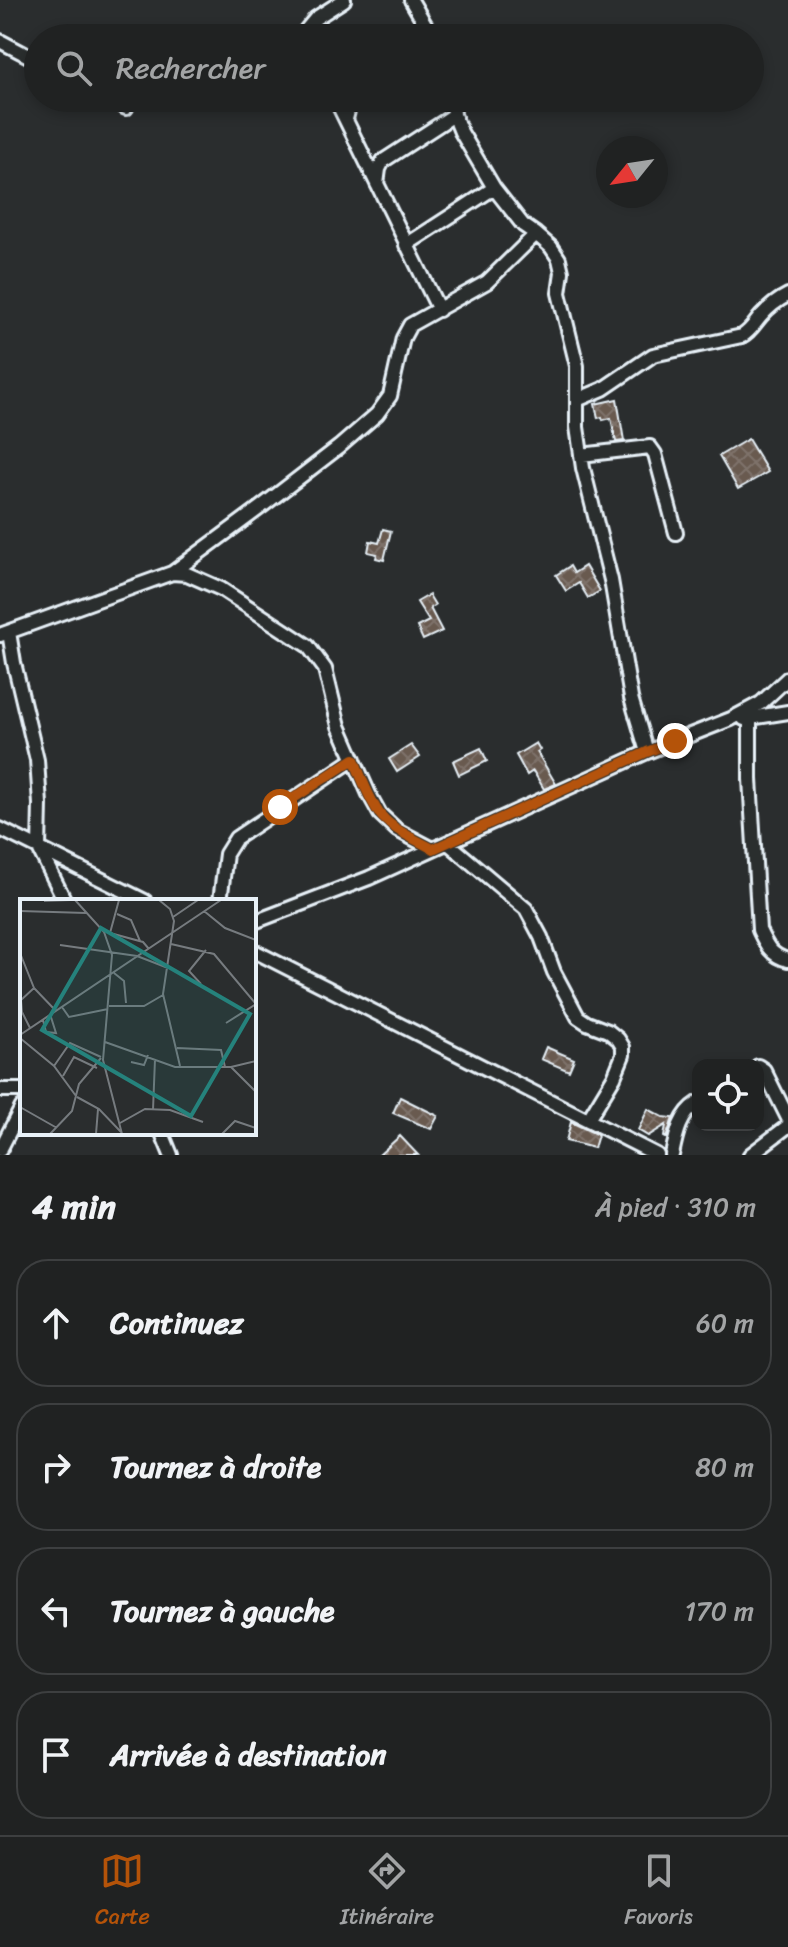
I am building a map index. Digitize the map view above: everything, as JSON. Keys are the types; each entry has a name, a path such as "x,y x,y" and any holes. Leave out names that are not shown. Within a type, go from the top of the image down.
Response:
{"street":[{"path":"311,24 344,0"},
{"path":"411,0 424,24"},
{"path":"0,41 24,54"},
{"path":"342,112 439,310"},
{"path":"346,119 348,112"},
{"path":"454,112 471,150 494,188 523,225 551,247 559,259 562,272 559,293 577,366 577,427 583,468 611,580 631,698 647,752"},
{"path":"377,186 383,161 454,115"},
{"path":"406,245 494,188"},
{"path":"64,899 39,849 37,760 4,634 172,573 339,447 377,414 390,396 403,338 410,325 487,282 536,234"},
{"path":"577,400 603,389 653,355 742,336 763,314 788,295"},
{"path":"581,455 650,447 655,454 676,533"},
{"path":"172,573 187,574 221,589 308,646 325,669 339,726 380,814 397,830 433,849"},
{"path":"256,921 369,878 647,752 731,719 761,703 788,678"},
{"path":"731,719 788,712"},
{"path":"750,719 750,779 759,930 769,951 788,960"},
{"path":"220,899 226,854 236,838 354,759"},
{"path":"0,829 141,899"},
{"path":"448,843 526,909 578,1017 608,1031 623,1047 614,1077 588,1120"},
{"path":"256,952 657,1155"},
{"path":"764,1070 788,1118"},
{"path":"672,1155 684,1115 692,1106"},
{"path":"0,1150 20,1111"},
{"path":"750,1155 788,1126"},
{"path":"163,1135 171,1155"},
{"path":"626,1155 629,1140"}],"building":[{"path":"617,399 624,441 616,442 611,418 598,418 595,404"},
{"path":"748,439 768,472 738,489 719,456"},
{"path":"383,529 391,531 384,560 368,552 370,541 379,543"},
{"path":"570,566 574,573 585,566 600,591 588,598 579,583 566,591 556,575"},
{"path":"429,595 435,605 430,608 442,631 423,640 417,627 429,621 417,602"},
{"path":"536,743 540,750 537,752 556,784 544,789 533,771 527,775 516,755"},
{"path":"411,745 420,757 397,772 389,759"},
{"path":"481,748 487,761 459,775 453,761"},
{"path":"546,1047 574,1059 569,1071 541,1059"},
{"path":"400,1097 438,1116 431,1129 393,1113"},
{"path":"648,1109 663,1117 673,1118 666,1138 666,1125 648,1136 638,1130"},
{"path":"571,1122 598,1135 594,1148 566,1141"},
{"path":"400,1136 418,1155 379,1155"}],"route":[{"path":"280,807 354,759 380,814 397,830 433,849 675,741"}]}
